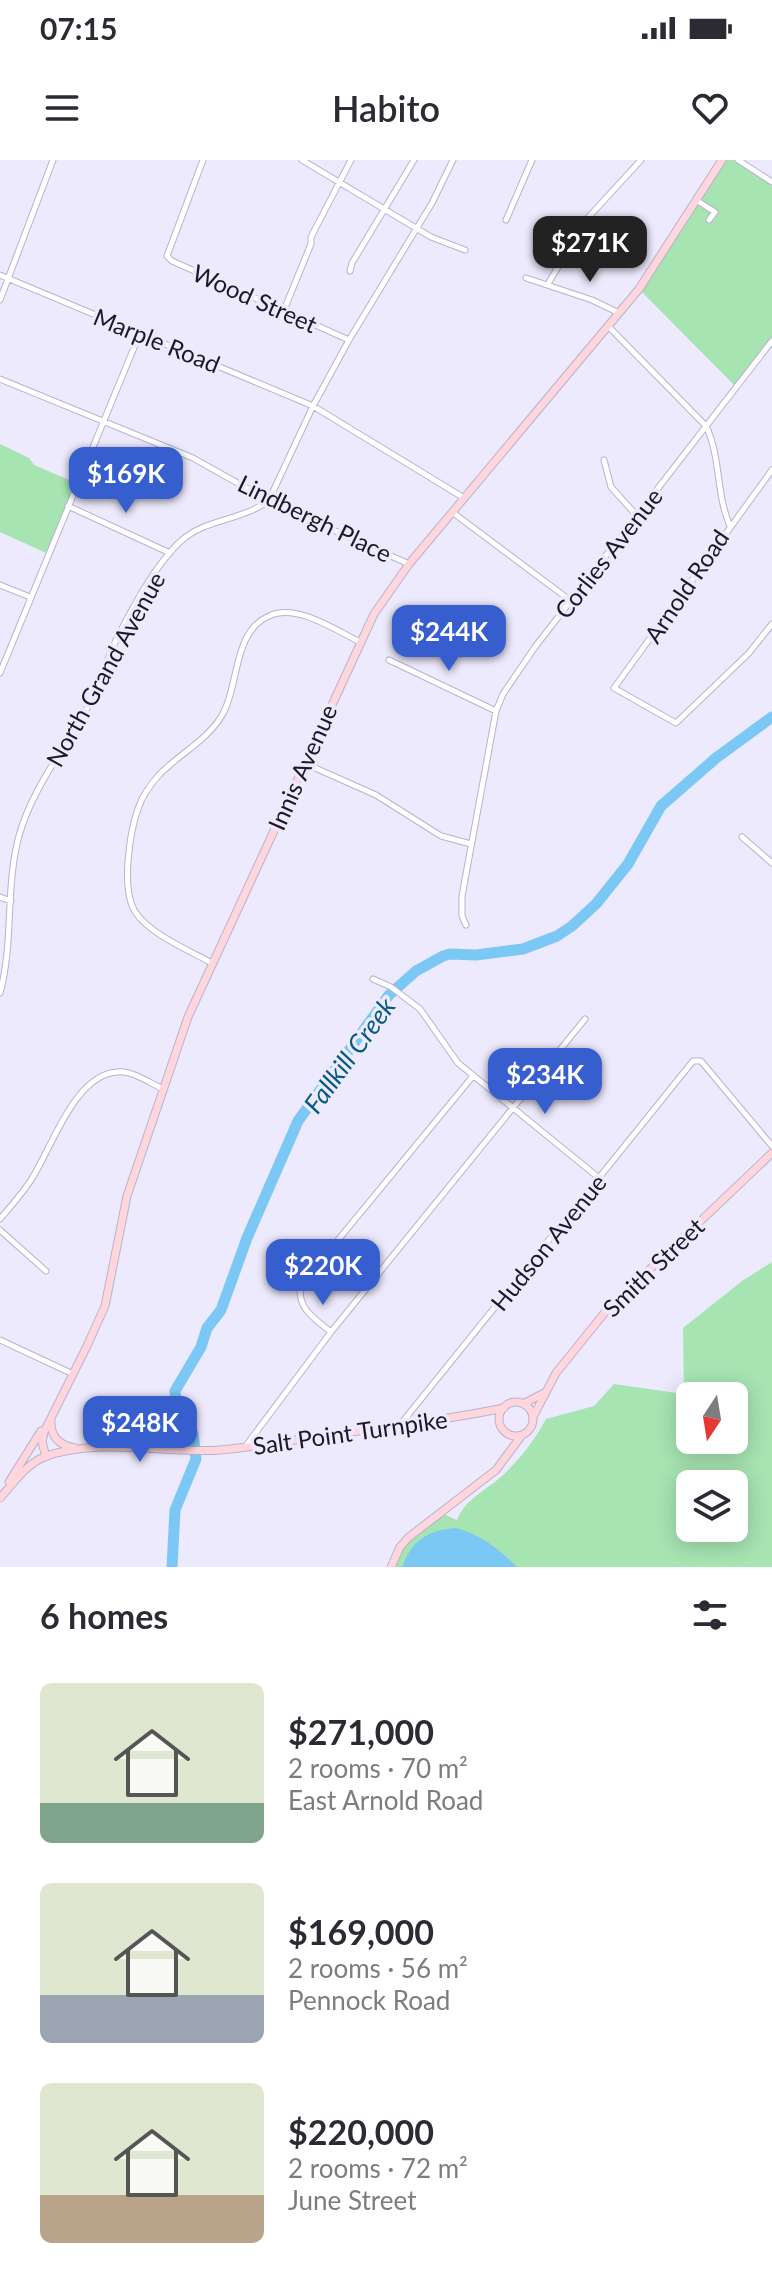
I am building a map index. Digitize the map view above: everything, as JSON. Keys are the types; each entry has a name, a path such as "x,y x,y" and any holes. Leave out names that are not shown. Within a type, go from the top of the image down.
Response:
{"main road":[{"name":"Innis Avenue","path":"46,1457 42,1442 51,1416 105,1306 127,1196 188,1017 381,601 647,277 722,160"},
{"name":"Smith Street","path":"533,1417 556,1373 606,1311 772,1153"},
{"name":"Smith Street","path":"523,1404 546,1392"},
{"path":"391,1567 409,1537 496,1470 530,1428 533,1417 530,1409 523,1404 512,1403 504,1408 500,1420 508,1433 509,1452"},
{"name":"Salt Point Turnpike","path":"0,1497 28,1467 46,1457 85,1450 245,1447 504,1408"},
{"name":"Salt Point Turnpike","path":"477,1414 500,1420"},
{"path":"51,1416 53,1435 58,1442 85,1450"},
{"path":"0,1497 51,1416"},
{"path":"508,1433 522,1435"}],"street":[{"path":"0,300 53,160"},
{"name":"Wood Street","path":"203,160 167,256 172,261 349,340"},
{"path":"302,160 416,229 465,250"},
{"path":"284,310 311,244 311,237 351,160"},
{"path":"350,271 414,160"},
{"path":"269,500 313,406 453,160"},
{"path":"506,220 532,160"},
{"path":"548,284 585,221 641,160"},
{"path":"738,160 772,182"},
{"path":"696,200 715,212 709,220"},
{"name":"Marple Road","path":"0,275 313,406 464,498"},
{"path":"526,278 619,313"},
{"name":"Arnold Road","path":"608,326 706,426 711,436 730,527 614,688 676,723 741,661 772,624"},
{"path":"0,673 140,333"},
{"name":"Corlies Avenue","path":"466,925 461,906 496,711 503,694 535,647 771,346"},
{"name":"Lindbergh Place","path":"0,379 213,467 269,500 409,564"},
{"path":"604,460 611,487 637,516"},
{"path":"730,527 772,470"},
{"name":"North Grand Avenue","path":"0,993 7,960 17,844 32,802 92,699 117,637 170,553 181,541 199,528 256,509 269,500"},
{"path":"68,506 170,553"},
{"path":"452,512 571,601"},
{"path":"0,585 30,597"},
{"path":"212,963 154,930 143,922 132,905 130,850 139,805 159,775 204,738 221,717 232,693 246,638 256,624 273,614 290,612 360,642"},
{"path":"389,660 496,711"},
{"path":"304,763 376,795 441,836 471,844"},
{"path":"742,837 772,863"},
{"path":"0,897 11,901"},
{"path":"373,979 391,987 420,1009 449,1053 473,1076 599,1178"},
{"path":"245,1447 331,1332 585,1019"},
{"name":"Hudson Avenue","path":"399,1426 693,1061 698,1059 772,1146"},
{"path":"0,1219 32,1178 71,1108 92,1082 107,1074 125,1072 163,1090"},
{"path":"331,1332 302,1307 299,1300 301,1285 473,1076"},
{"path":"0,1230 46,1271"},
{"path":"0,1340 73,1374"}],"green space":[{"path":"722,160 738,160 772,182 772,341 736,387 639,289"},
{"path":"0,444 29,458 34,465 76,483 46,553 0,532"},
{"path":"772,1262 772,1567 395,1567 409,1537 439,1512 457,1520 471,1500 516,1462 546,1419 594,1406 614,1384 676,1393 676,1454 748,1454 748,1382 684,1382 683,1328 742,1281"}],"water":[{"path":"456,1528 489,1543 517,1567 402,1567 422,1538 437,1531"}],"waterway":[{"name":"Fallkill Creek","path":"172,1567 175,1510 196,1459 193,1434 177,1407 175,1391 201,1347 207,1328 221,1310 247,1238 298,1121 389,995 416,971 450,954 476,955 523,949 557,936 572,926 596,904 628,864 661,806 716,758 772,717"}]}
